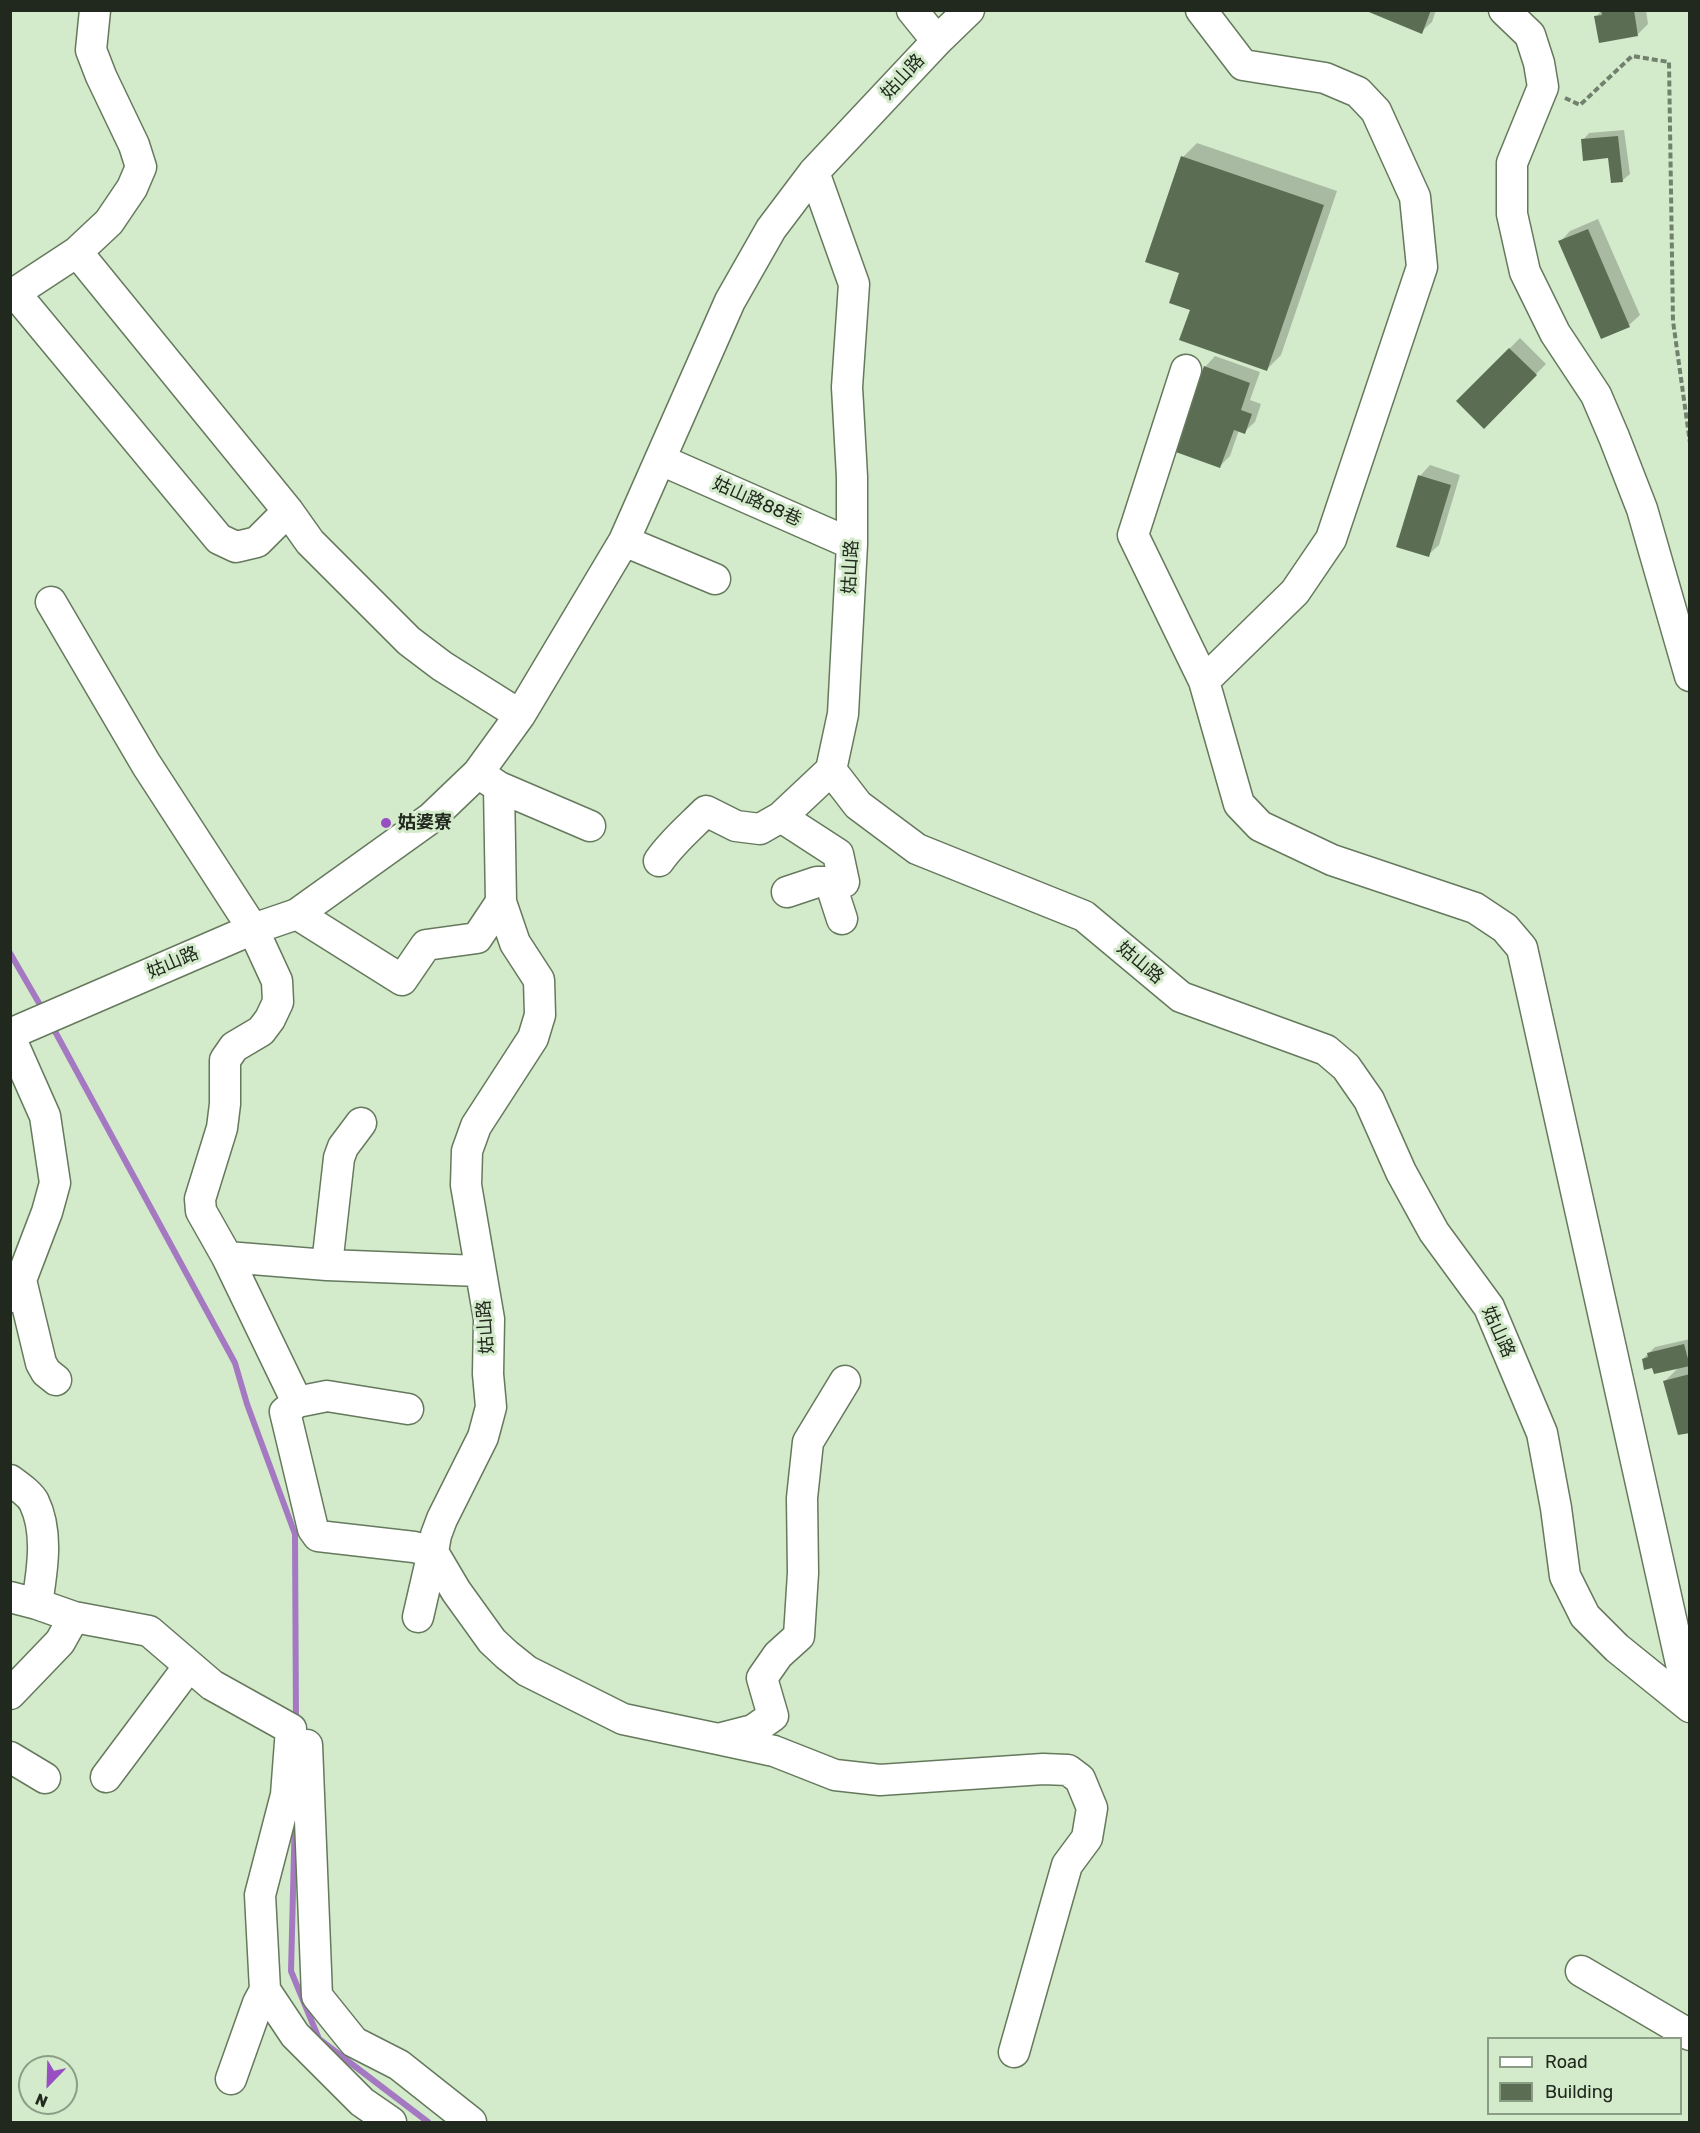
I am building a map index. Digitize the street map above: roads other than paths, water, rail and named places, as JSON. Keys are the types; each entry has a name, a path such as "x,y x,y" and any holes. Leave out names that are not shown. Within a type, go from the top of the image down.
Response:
{"street":[{"path":"95,10 91,50 134,146 141,167 132,188 109,222 76,252 13,294 219,539 236,547 257,542 288,512"},
{"path":"912,10 937,41"},
{"name":"姑山路","path":"17,1032 253,929 297,914 431,818 489,780 520,716 624,541 730,301 771,229 814,172 969,10"},
{"path":"1201,10 1243,65 1325,78 1358,92 1376,111 1415,197 1422,267 1331,539 1295,592 1204,681"},
{"path":"1504,10 1530,35 1539,63 1543,87 1512,163 1512,214 1525,272 1555,333 1596,395 1614,437 1642,509 1689,676"},
{"name":"姑山路","path":"814,172 854,284 847,387 852,477 852,544 843,714 831,770 858,805 917,849 1084,916 1181,997 1326,1050 1346,1067 1369,1100 1401,1172 1434,1232 1489,1307 1542,1433 1556,1508 1565,1576 1586,1616 1617,1648 1689,1705"},
{"path":"76,252 310,542 409,641 442,666 520,716"},
{"path":"1186,370 1133,535 1204,681 1239,804 1260,826 1332,860 1474,908 1505,928 1522,948 1689,1705"},
{"name":"姑山路88巷","path":"661,460 852,544"},
{"path":"624,541 715,579"},
{"path":"51,602 146,764 253,929 277,981 278,1002 270,1019 261,1031 234,1047 225,1060 225,1104 222,1128 200,1199 201,1211 227,1257 297,1402"},
{"path":"659,861 669,846 706,811 736,826 760,830 781,817 831,770"},
{"path":"489,780 591,826"},
{"name":"姑山路","path":"418,1617 436,1535 483,1437 491,1407 488,1374 489,1319 466,1185 466,1151 476,1126 533,1038 540,1015 539,980 515,943 501,902 489,780"},
{"path":"781,817 838,854 844,882 817,882 787,892"},
{"path":"830,882 842,919"},
{"path":"297,914 402,980 426,945 477,938 501,902"},
{"path":"17,1032 45,1116 55,1183 47,1212 16,1288 41,1363 46,1372 56,1380"},
{"path":"327,1265 339,1158 361,1123"},
{"path":"227,1257 327,1265 479,1271"},
{"path":"718,1739 753,1730 773,1716 762,1678 778,1655 799,1636 803,1573 802,1498 808,1442 845,1381"},
{"path":"408,1409 327,1396 297,1402 285,1412 313,1528 318,1536 414,1547 433,1552 456,1592 492,1641 527,1671 623,1719 774,1751 835,1775 880,1780 1043,1769 1068,1770 1080,1779 1092,1808 1087,1838 1067,1865 1014,2052"},
{"path":"10,1480 34,1500 42,1528 43,1563 24,1601 74,1617 149,1631 212,1685 306,1738 317,1996 354,2042 399,2065 471,2122"},
{"path":"10,1694 60,1642 74,1617"},
{"path":"106,1777 189,1666"},
{"path":"291,1729 286,1795 260,1895 265,1990 295,2035 362,2102 392,2122"},
{"path":"10,1757 45,1778"},
{"path":"1581,1971 1689,2035"},
{"path":"231,2079 258,2003 265,1990"}],"waterway":[{"path":"10,953 43,1010"},
{"path":"51,1024 235,1363 247,1404 295,1534 296,1722"},
{"path":"295,1813 291,1971 319,2039 428,2122"}],"place":[{"name":"姑婆寮","path":"386,823"}]}
